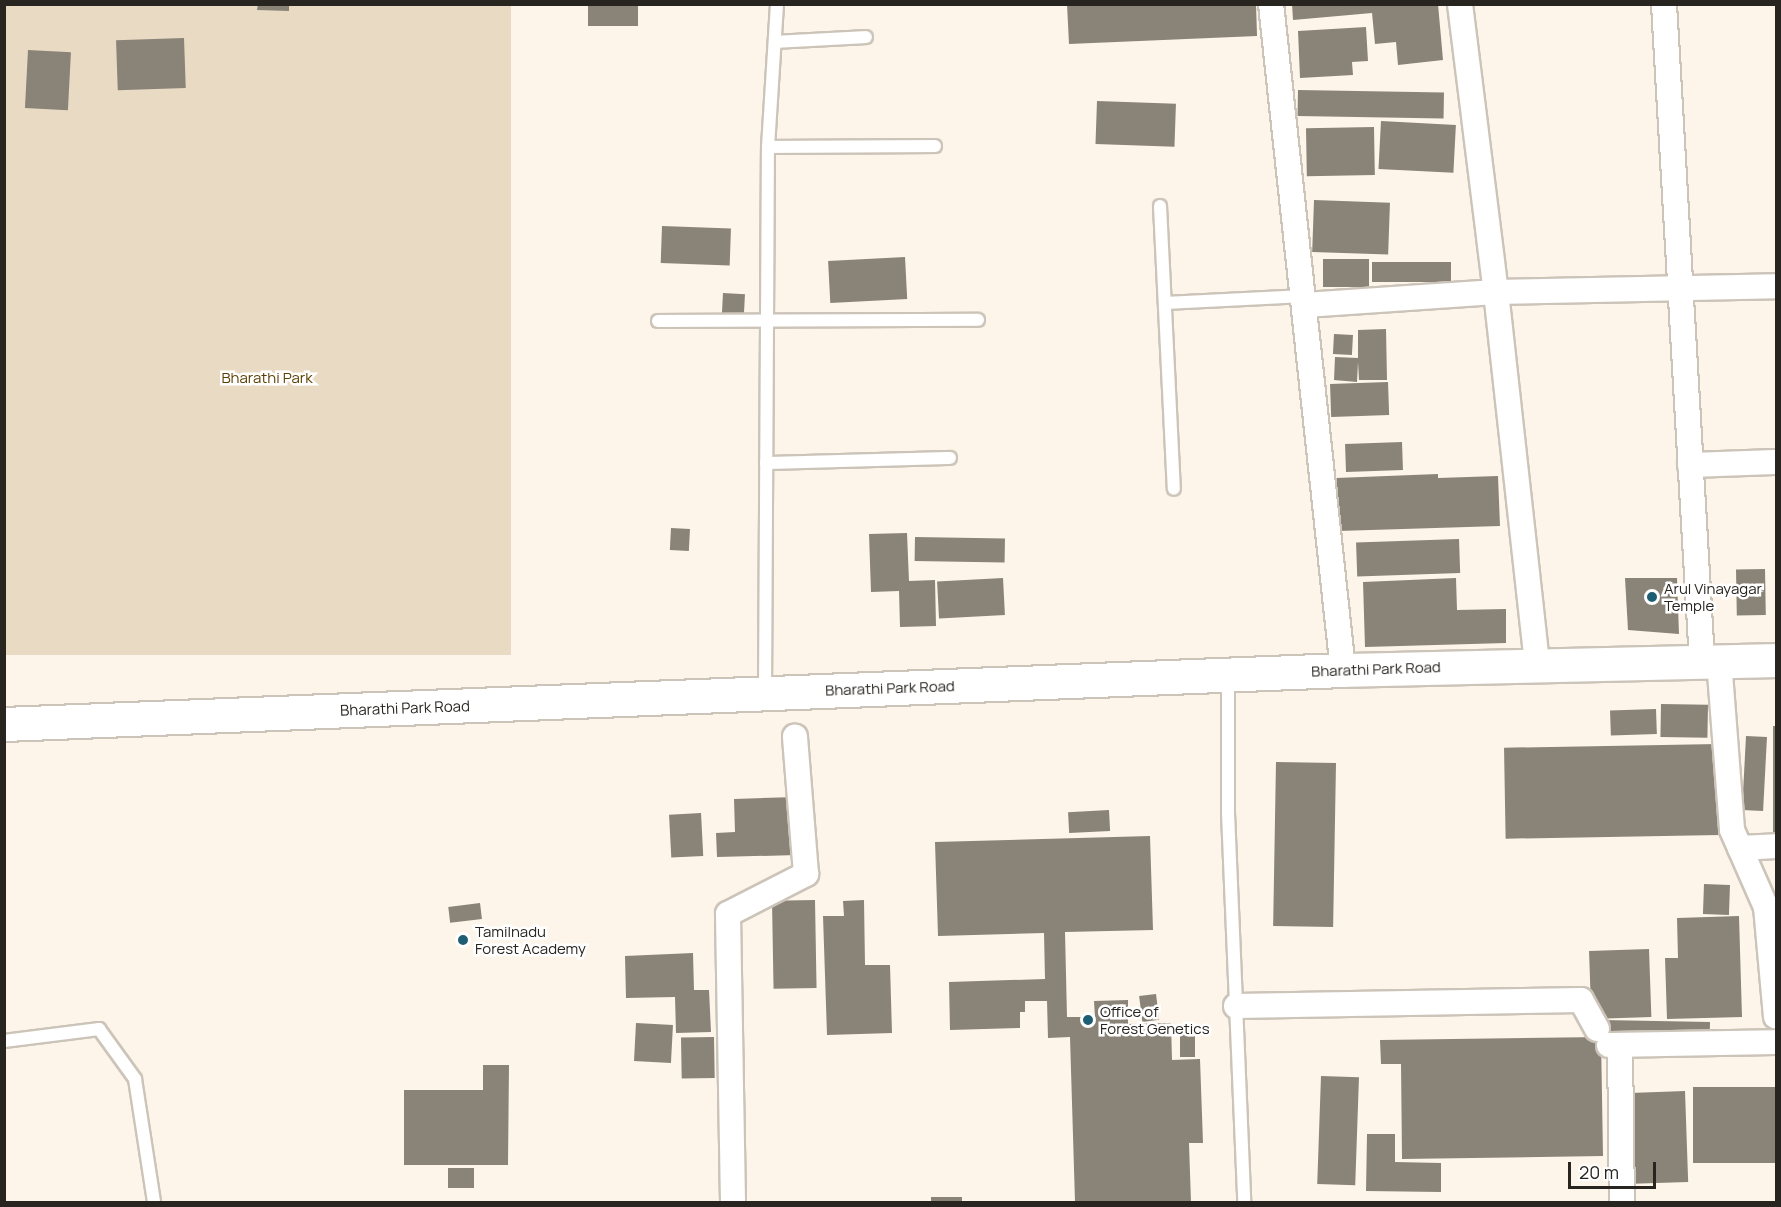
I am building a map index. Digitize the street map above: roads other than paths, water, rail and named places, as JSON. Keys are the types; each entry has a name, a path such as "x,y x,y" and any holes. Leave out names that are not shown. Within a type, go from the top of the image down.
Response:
{"main road":[{"name":"Bharathi Park Road","path":"4,724 1343,670 1776,660"}],"street":[{"path":"1271,4 1305,300 1343,670"},
{"path":"1460,4 1496,292 1537,665"},
{"path":"1664,4 1690,465 1710,661 1731,830 1766,907 1776,1017"},
{"path":"1305,300 1496,292 1680,290 1776,286"},
{"path":"1690,465 1776,462"},
{"path":"733,1203 728,914 806,874 795,736"},
{"path":"1740,848 1776,846"},
{"path":"1236,1006 1581,1000 1608,1040 1622,1203"},
{"path":"1608,1040 1776,1042"}],"lane":[{"path":"765,693 768,147 777,4"},
{"path":"775,42 866,37"},
{"path":"768,147 935,146"},
{"path":"1160,206 1174,489"},
{"path":"1166,303 1305,300"},
{"path":"658,321 978,320"},
{"path":"766,463 950,458"},
{"path":"1228,675 1228,813 1244,1203"},
{"path":"4,1041 99,1029 135,1079 154,1203"}],"place":[{"name":"Arul Vinayagar Temple","path":"1652,597"},
{"name":"Tamilnadu Forest Academy","path":"463,940"},
{"name":"Office of Forest Genetics","path":"1088,1020"}],"park label":[{"name":"Bharathi Park","path":"267,378"}]}
